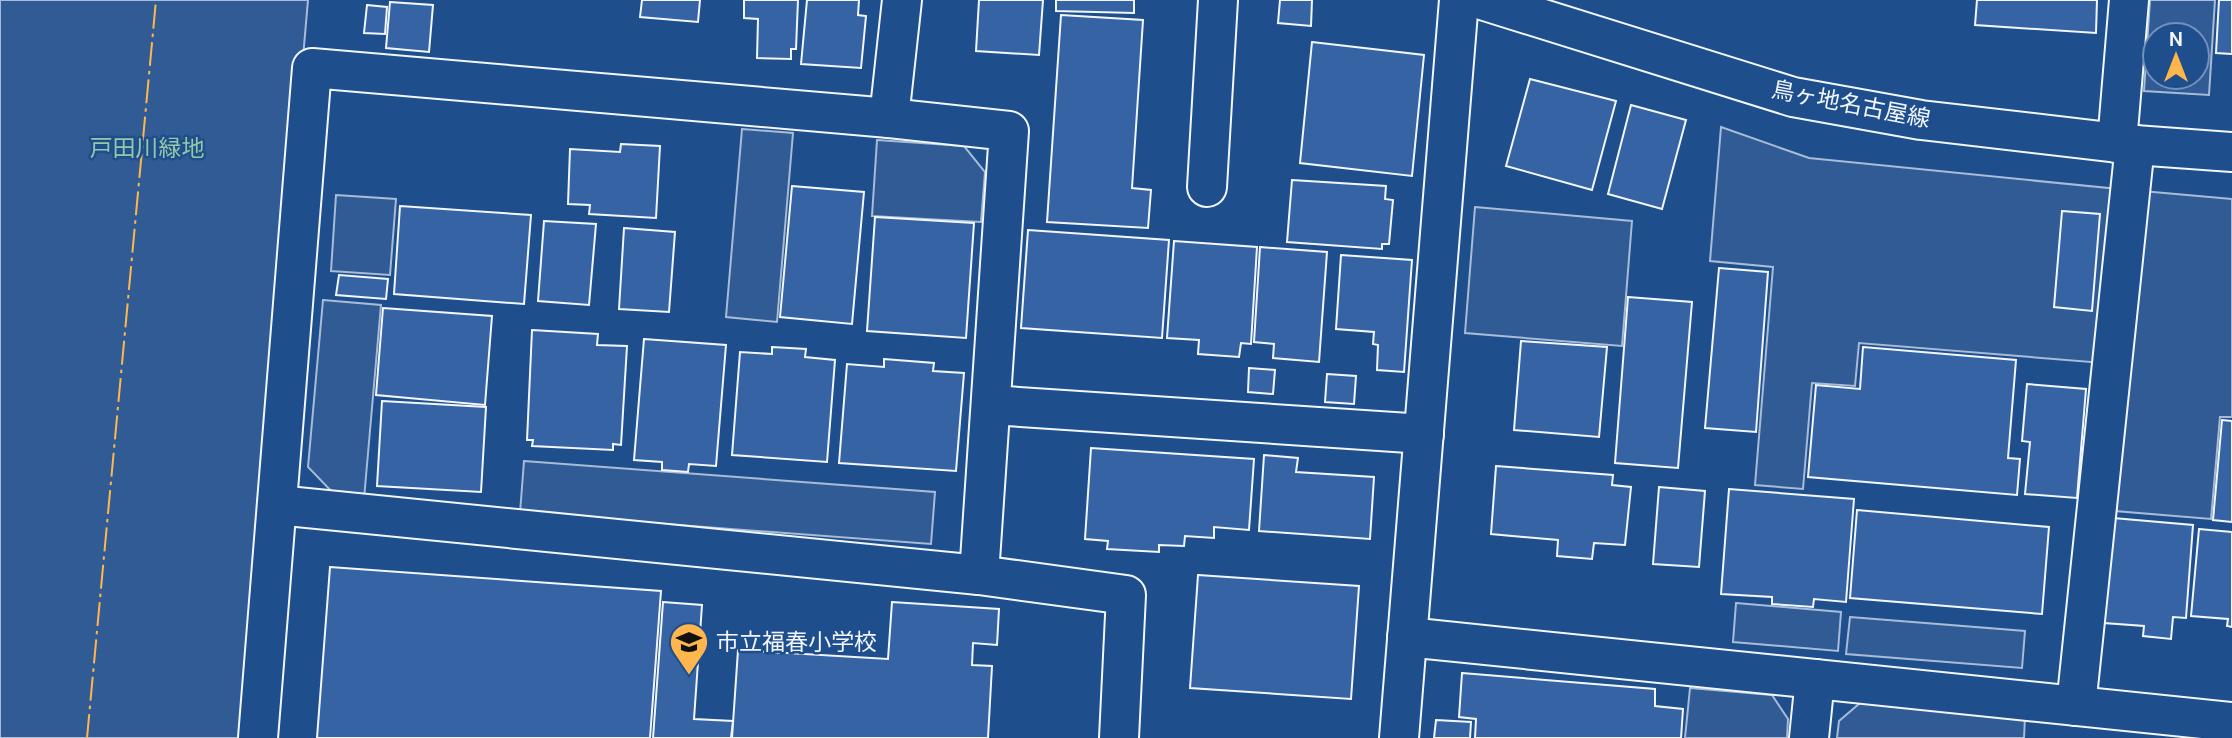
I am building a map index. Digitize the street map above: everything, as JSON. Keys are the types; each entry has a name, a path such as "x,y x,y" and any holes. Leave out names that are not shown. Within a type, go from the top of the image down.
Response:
{"street":[{"path":"889,118 902,0"},
{"path":"1207,187 1218,0"},
{"path":"1399,738 1459,0"},
{"name":"鳥ヶ地名古屋線","path":"1482,0 1793,97 1921,120 2126,144 2232,152"},
{"path":"2076,706 2126,144 2129,0"},
{"path":"258,738 312,68 889,118 1009,131 979,575"},
{"path":"991,405 1424,434"},
{"path":"277,505 979,575 1126,596 1119,738"},
{"path":"1407,637 2232,722"},
{"path":"1809,738 1815,679"}],"shaded area":[{"name":"戸田川緑地","path":"0,0 308,0 244,738 0,738"},
{"path":"2150,0 2215,0 2211,63 2211,21 2149,21"},
{"path":"2144,91 2209,91 2209,95"},
{"path":"1721,127 1809,158 2118,189 2103,363 1859,343 1855,386 1812,383 1803,489 1755,485 1773,267 1710,261"},
{"path":"742,129 793,133 777,322 726,317"},
{"path":"877,140 964,146 985,172 981,222 872,216"},
{"path":"2142,191 2232,199 2232,417 2220,417 2211,519 2115,511"},
{"path":"336,195 396,199 390,275 331,271"},
{"path":"1475,207 1632,221 1622,346 1465,333"},
{"path":"323,300 381,305 364,499 336,496 308,467"},
{"path":"524,461 935,492 931,544 520,513"},
{"path":"1736,603 1841,612 1838,651 1733,642"},
{"path":"1850,617 2025,631 2022,668 1846,654"},
{"path":"1690,688 1772,695 1788,719 1787,738 1685,738"},
{"path":"1860,703 2025,717 2024,738 1837,738 1839,721"}],"building":[{"path":"642,0 700,0 698,22 640,17"},
{"path":"744,0 798,0 796,49 791,49 791,59 757,58 758,19 744,18"},
{"path":"807,0 859,0 858,15 866,16 861,68 801,64"},
{"path":"979,0 1043,0 1039,55 976,51"},
{"path":"1056,0 1134,0 1134,13 1056,11"},
{"path":"1280,0 1312,0 1311,26 1278,23"},
{"path":"1977,0 2097,0 2096,33 1975,25"},
{"path":"2219,0 2232,0 2232,54 2216,53"},
{"path":"390,2 433,5 429,52 386,48"},
{"path":"367,5 387,7 385,34 364,33"},
{"path":"1061,15 1143,20 1132,188 1151,190 1148,228 1047,222"},
{"path":"1312,42 1424,55 1412,176 1300,163"},
{"path":"1530,79 1616,101 1592,190 1506,166"},
{"path":"1631,105 1686,120 1662,209 1608,194"},
{"path":"621,144 660,146 656,218 589,214 590,205 568,204 570,149 620,152"},
{"path":"1292,180 1386,186 1385,199 1393,200 1389,244 1382,244 1382,249 1287,242"},
{"path":"792,186 864,192 852,324 780,317"},
{"path":"400,206 531,215 524,304 394,294"},
{"path":"2062,211 2100,214 2092,311 2054,307"},
{"path":"875,217 974,223 966,338 867,331"},
{"path":"544,221 596,224 589,305 538,301"},
{"path":"624,228 675,232 669,312 619,309"},
{"path":"1028,230 1169,240 1162,338 1021,328"},
{"path":"1174,241 1257,247 1251,344 1241,343 1239,357 1198,354 1199,340 1167,338"},
{"path":"1260,247 1327,252 1319,362 1273,358 1274,344 1254,342"},
{"path":"1341,255 1412,260 1404,372 1377,370 1378,345 1373,344 1374,332 1336,329"},
{"path":"1719,268 1768,272 1756,432 1705,428"},
{"path":"339,275 388,279 386,299 336,295"},
{"path":"1628,297 1692,302 1678,468 1615,463"},
{"path":"383,308 492,316 485,405 376,395"},
{"path":"532,330 598,334 597,345 627,346 621,445 613,444 613,450 532,446 533,440 527,440"},
{"path":"644,339 726,345 716,466 689,464 688,472 662,470 662,462 634,460"},
{"path":"1521,341 1607,347 1599,437 1514,430"},
{"path":"772,347 806,349 805,357 835,360 827,462 732,455 740,352 772,354"},
{"path":"1863,347 2016,360 2008,458 2020,459 2017,495 1808,477 1816,385 1860,389"},
{"path":"884,359 934,363 933,371 964,373 956,471 839,463 847,364 884,367"},
{"path":"1249,368 1275,370 1273,394 1248,392"},
{"path":"1327,374 1356,376 1354,404 1325,402"},
{"path":"2027,384 2086,389 2077,498 2025,494 2030,442 2022,441"},
{"path":"382,401 486,407 481,492 377,486"},
{"path":"2222,420 2232,421 2232,522 2213,520"},
{"path":"1091,448 1254,459 1249,530 1214,527 1214,538 1185,536 1184,546 1159,545 1159,552 1107,549 1108,541 1085,539"},
{"path":"1264,455 1298,458 1296,472 1374,477 1370,539 1259,531"},
{"path":"1496,466 1613,475 1612,485 1631,487 1625,545 1594,543 1592,559 1557,556 1558,540 1491,534"},
{"path":"1659,487 1705,491 1699,567 1653,564"},
{"path":"1729,489 1854,499 1846,602 1814,599 1813,607 1772,604 1772,597 1721,594"},
{"path":"1857,510 2049,527 2042,614 1850,598"},
{"path":"2113,518 2193,525 2186,618 2173,617 2171,639 2143,636 2144,626 2104,623"},
{"path":"2199,529 2232,532 2232,627 2227,626 2228,619 2191,616"},
{"path":"330,567 661,591 650,738 317,738"},
{"path":"1198,575 1359,586 1351,699 1190,688"},
{"path":"663,602 702,605 694,719 733,721 731,738 653,738"},
{"path":"892,602 999,609 997,645 973,643 972,665 992,666 988,738 732,738 738,650 888,659"},
{"path":"1462,673 1655,689 1655,706 1683,709 1681,738 1475,738 1476,719 1459,717"},
{"path":"1436,720 1471,722 1470,738 1434,738"}],"power":[{"path":"87,738 156,0"}],"place":[{"name":"市立福春小学校","path":"689,676"}]}
